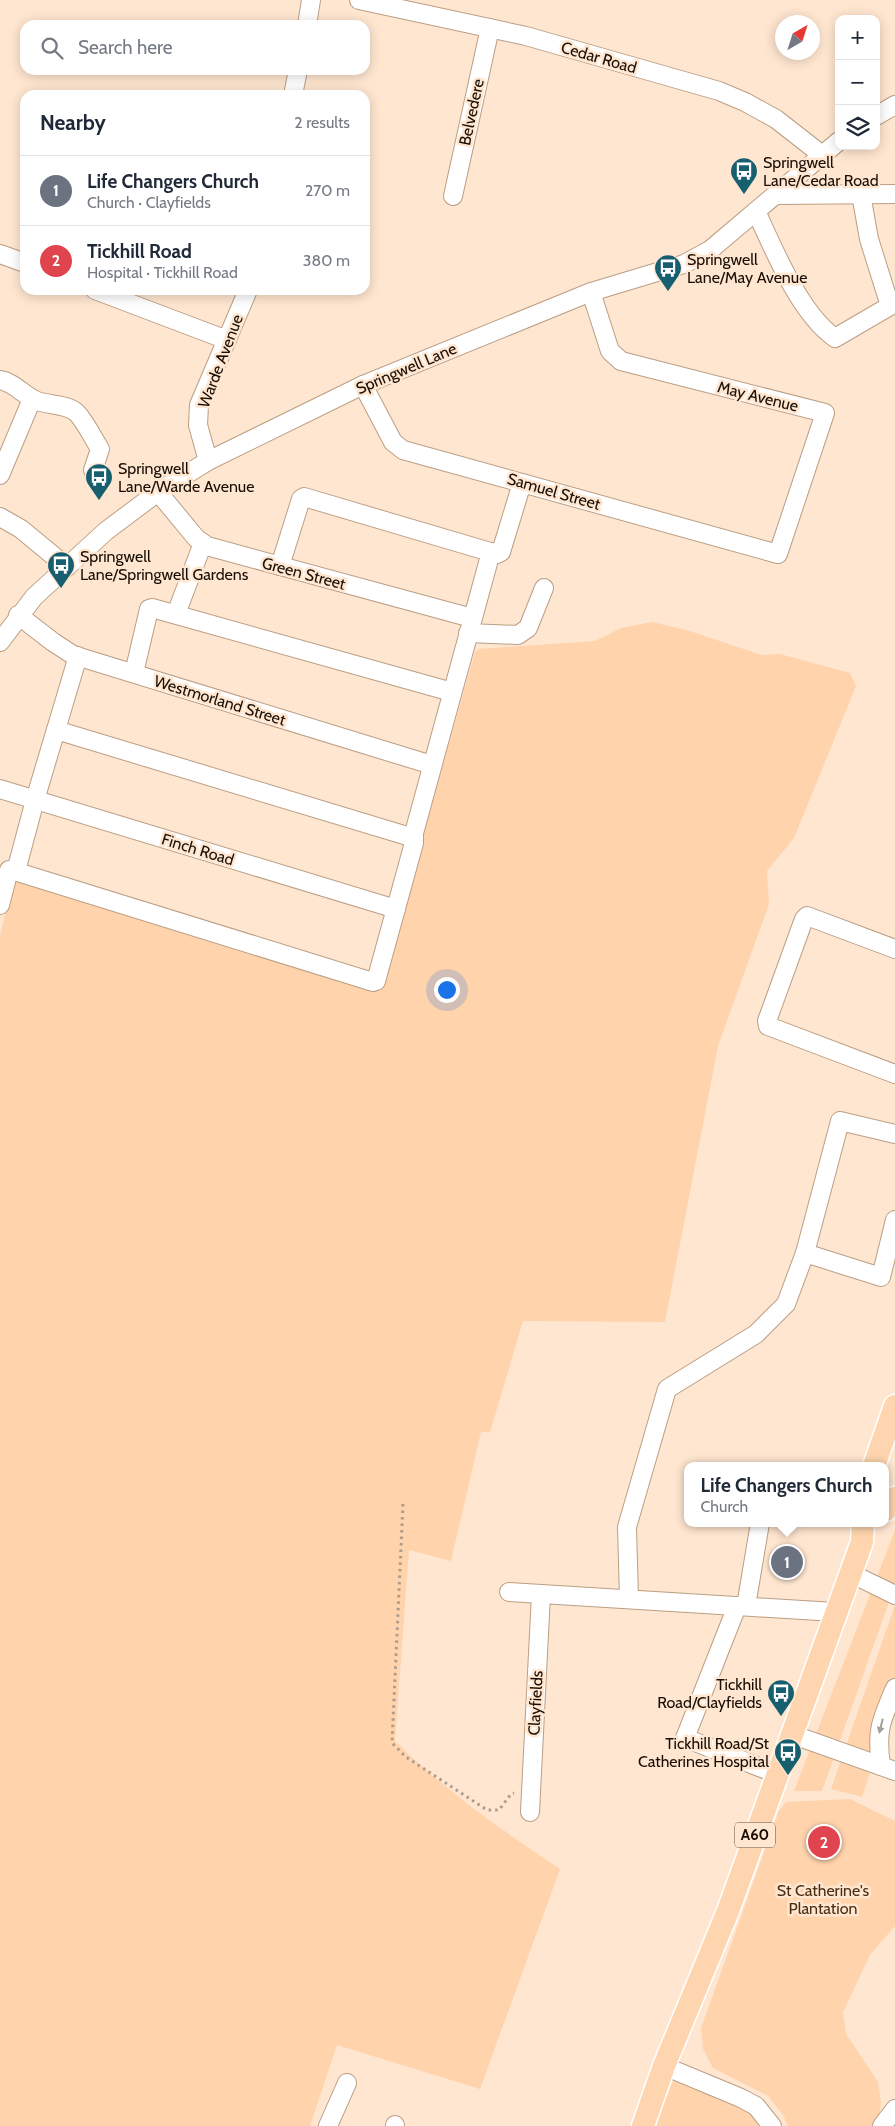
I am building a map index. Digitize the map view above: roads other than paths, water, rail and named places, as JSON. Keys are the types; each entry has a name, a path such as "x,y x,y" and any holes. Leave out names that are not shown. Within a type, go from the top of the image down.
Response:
{"main road":[{"path":"875,1462 895,1406"},
{"name":"A60","path":"642,2126 664,2066 728,1911 850,1573 862,1532"}],"street":[{"path":"308,20 311,0"},
{"name":"Cedar Road","path":"359,0 526,36 719,91 745,102 776,119 822,155"},
{"name":"Belvedere","path":"453,196 490,28"},
{"path":"295,90 297,75"},
{"path":"880,114 895,105"},
{"name":"Springwell Lane","path":"0,642 18,615 34,596 106,531 158,492 208,461 363,385 591,292 684,264 710,250 835,144"},
{"path":"756,211 792,286 818,323 835,338 890,306 869,239 861,194"},
{"path":"775,195 895,194"},
{"path":"0,254 20,261"},
{"name":"May Avenue","path":"591,292 610,351 621,361 824,413 778,554"},
{"path":"108,295 227,340"},
{"name":"Warde Avenue","path":"208,461 198,425 199,405 246,295"},
{"path":"0,380 12,385 32,399 76,412 100,449 93,470"},
{"name":"Samuel Street","path":"363,385 393,442 403,450 778,554"},
{"path":"0,475 32,399"},
{"path":"280,566 301,499 304,497 497,554 501,552 522,483"},
{"name":"Green Street","path":"158,492 196,538 208,546 280,566 470,625 518,635 524,633 528,628 544,588"},
{"path":"0,517 21,529 67,567"},
{"path":"176,614 203,543"},
{"path":"8,876 373,982 376,981 432,765 491,552"},
{"path":"134,673 149,609 152,608 452,692"},
{"name":"Westmorland Street","path":"18,615 53,642 78,656 432,765"},
{"path":"0,905 78,656"},
{"path":"56,730 414,838"},
{"name":"Finch Road","path":"0,789 396,909"},
{"path":"895,949 807,916 804,919 767,1021 768,1026 895,1074"},
{"path":"629,1599 627,1527 667,1389 756,1334 786,1304 805,1253 840,1122 895,1134"},
{"path":"805,1253 881,1277 895,1220"},
{"path":"759,1527 742,1606 685,1738 777,1774"},
{"path":"850,1573 895,1595"},
{"path":"509,1592 835,1612"},
{"name":"Clayfields","path":"530,1812 541,1594"},
{"path":"888,1769 878,1744 880,1727 895,1688"},
{"path":"792,1734 888,1769"},
{"path":"664,2066 749,2102 756,2106 772,2126"},
{"path":"328,2126 347,2083"},
{"path":"882,2126 895,2109"}],"place":[{"name":"Springwell Lane/Cedar Road","path":"744,195"},
{"name":"Springwell Lane/May Avenue","path":"668,292"},
{"name":"Springwell Lane/Warde Avenue","path":"99,501"},
{"name":"Springwell Lane/Springwell Gardens","path":"61,589"},
{"name":"Life Changers Church","path":"787,1562"},
{"name":"Tickhill Road/Clayfields","path":"781,1717"},
{"name":"Tickhill Road/St Catherines Hospital","path":"788,1776"},
{"name":"Tickhill Road","path":"824,1842"}],"park label":[{"name":"St Catherine's Plantation","path":"823,1899"}]}
